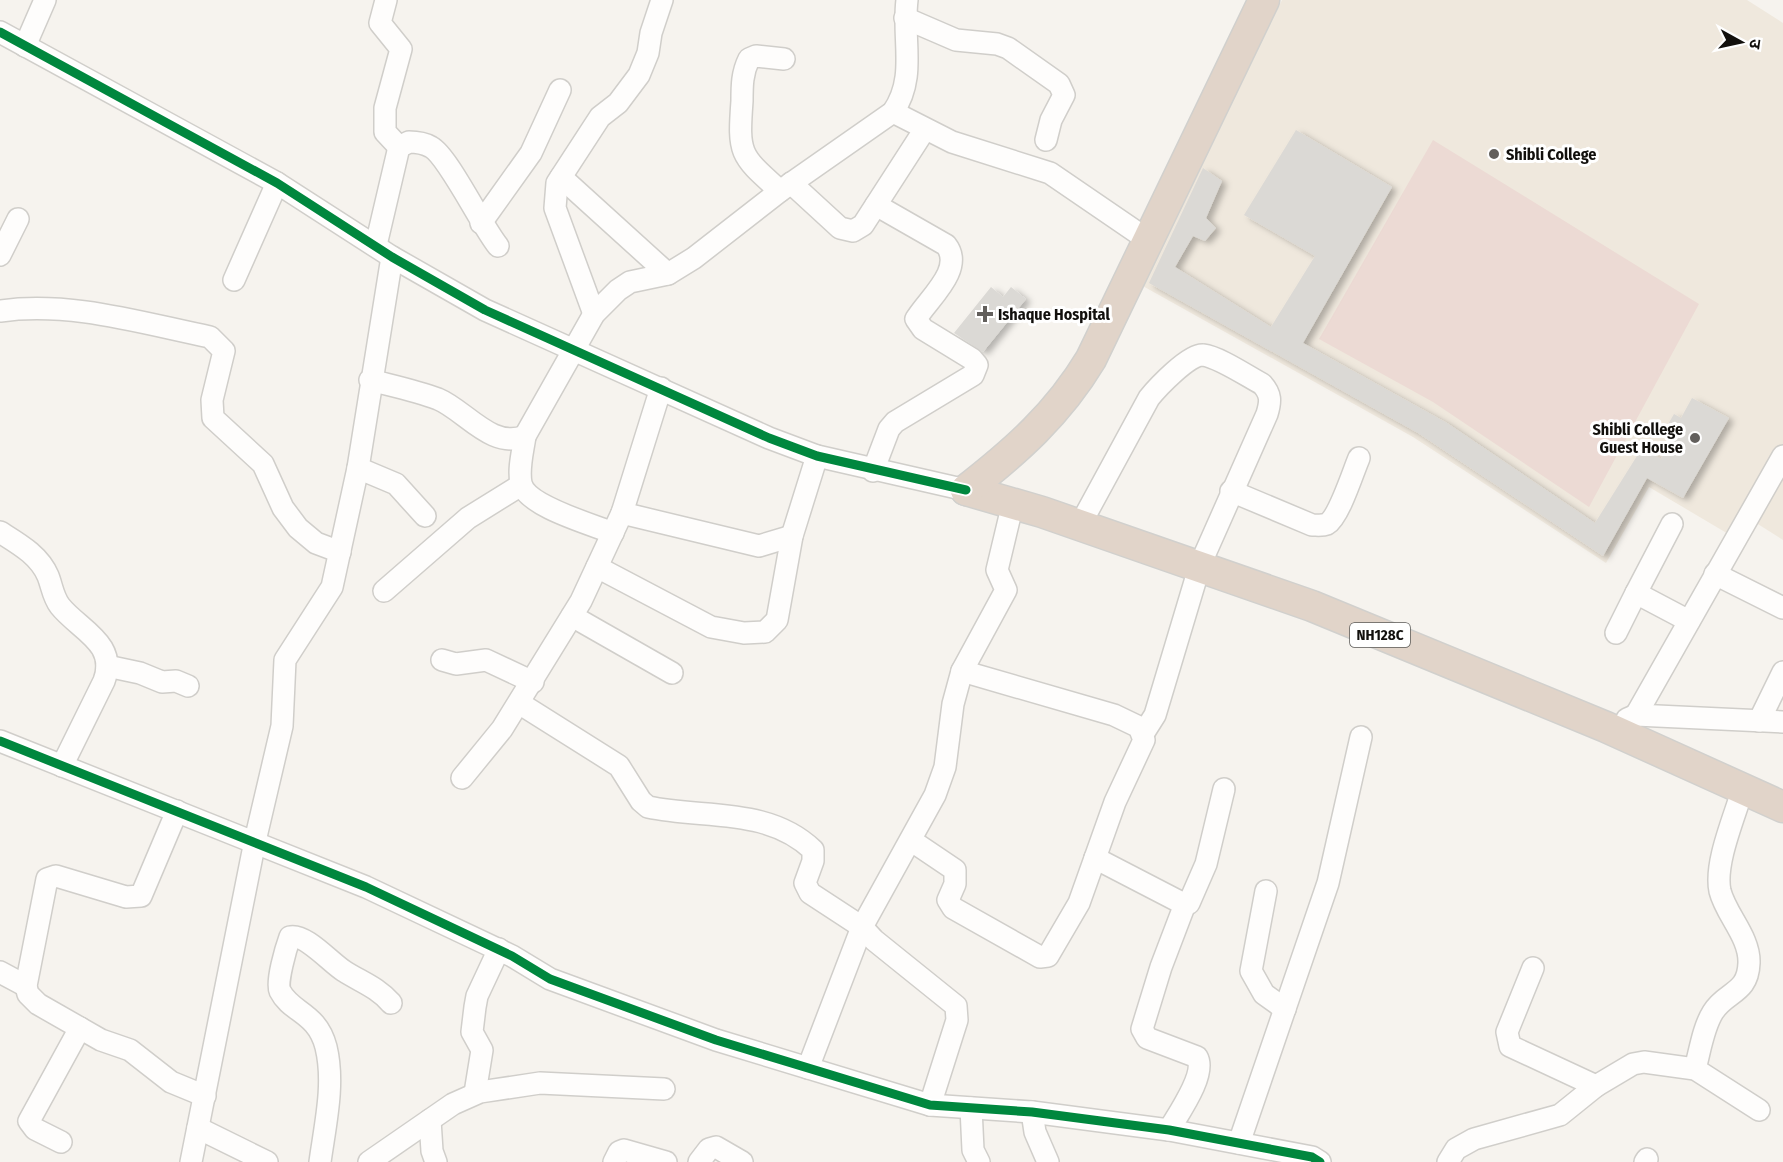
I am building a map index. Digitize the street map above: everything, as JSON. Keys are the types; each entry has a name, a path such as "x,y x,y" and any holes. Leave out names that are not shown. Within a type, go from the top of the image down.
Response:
{"highway":[{"path":"966,490 1048,420 1071,392 1091,359 1264,0"},
{"path":"1013,503 1022,443"},
{"name":"NH128C","path":"966,490 1080,525 1312,606 1606,727 1783,807"}],"street":[{"path":"25,46 45,0"},
{"path":"386,0 380,24 401,49 385,108 385,132 399,147"},
{"path":"594,314 555,208 561,177 600,117 618,103 639,75 648,53 651,33 662,0"},
{"path":"613,533 532,500 521,485 520,474 525,436 560,378 571,350 594,314 630,282 668,274 694,258 785,187 893,112 904,96 908,62 906,9"},
{"path":"906,9 956,40 1002,45 1059,84 1064,95 1051,120 1046,140"},
{"path":"0,32 277,183 384,251 485,310 770,438 817,456 873,471 966,490"},
{"path":"784,59 756,56 749,59 743,74 739,140 752,165 840,228 853,231 860,228 925,129"},
{"path":"481,223 531,153 560,90"},
{"path":"893,112 925,129 988,155 1050,173 1148,240"},
{"path":"399,147 409,142 419,142 436,151 498,246"},
{"path":"191,1162 255,841 282,726 285,660 328,597 358,468 399,147"},
{"path":"561,177 668,274"},
{"path":"234,280 277,183"},
{"path":"873,471 889,429 896,422 973,375 976,365 972,359 923,329 916,320 948,274 952,263 950,250 946,245 876,205"},
{"path":"0,255 18,219"},
{"path":"0,311 38,307 87,312 210,338 215,341 224,351 212,400 213,418 263,464 283,508 297,528 316,543 340,552"},
{"path":"912,841 953,867 957,874 948,900 953,908 1043,958 1052,952 1079,903 1115,802 1140,751 1143,734 1155,715 1200,566 1231,491 1267,414 1271,402 1269,391 1262,384 1205,355 1198,355 1159,386 1149,398 1080,525"},
{"path":"370,380 439,400 452,406 474,426 505,437 518,439 525,436"},
{"path":"462,778 502,729 572,616 622,513 661,388"},
{"path":"597,567 711,627 744,633 765,632 772,628 777,620 792,536 817,456"},
{"path":"1636,715 1783,456"},
{"path":"1231,491 1312,525 1328,523 1335,514 1359,458"},
{"path":"358,468 396,484 425,516"},
{"path":"384,591 468,518 521,485"},
{"path":"808,1068 862,927 912,841 935,795 945,766 953,704 962,671 1006,590 997,570 1013,503"},
{"path":"622,513 759,546 792,536"},
{"path":"1616,633 1672,524"},
{"path":"0,532 28,550 39,561 58,604 97,640 106,657 104,681 62,766"},
{"path":"1715,574 1783,608"},
{"path":"1636,593 1689,621"},
{"path":"572,616 672,673"},
{"path":"442,660 456,664 486,660 533,681"},
{"path":"107,666 140,672 162,682 176,681 188,686"},
{"path":"962,671 1114,715 1139,727 1143,734"},
{"path":"1759,721 1783,672"},
{"path":"519,703 619,766 640,801 648,807 769,823 806,843 814,855 805,884 810,893 862,927 874,940 956,1006 957,1020 930,1105"},
{"path":"1606,727 1636,715 1783,722"},
{"path":"1239,1143 1328,883 1361,737"},
{"path":"0,741 366,887 499,949 550,979 716,1040 930,1105 1032,1112 1168,1130 1312,1157 1320,1162"},
{"path":"1695,1069 1713,1013 1721,1001 1741,988 1747,976 1749,961 1746,946 1727,910 1718,878 1743,788"},
{"path":"1168,1130 1198,1076 1200,1062 1197,1057 1147,1038 1142,1029 1161,967 1185,904 1192,898 1206,864 1224,789"},
{"path":"177,811 141,896 126,897 56,876 48,879 26,986 28,994 38,1004 101,1040 130,1050 177,1085 205,1095"},
{"path":"1095,858 1185,904"},
{"path":"1266,891 1251,971 1263,994 1285,1009"},
{"path":"320,1162 330,1079 328,1059 320,1029 280,992 279,982 290,937 295,937 322,952 344,971 375,987 391,1003"},
{"path":"475,1093 482,1050 472,1032 475,1007 477,996 499,949"},
{"path":"1533,968 1506,1032 1510,1046 1596,1086"},
{"path":"0,972 26,986"},
{"path":"61,1142 35,1129 29,1121 80,1028"},
{"path":"1448,1162 1456,1149 1474,1139 1560,1115 1596,1086 1633,1064 1644,1062 1695,1069 1759,1110"},
{"path":"369,1162 462,1098 475,1093 540,1083 664,1089"},
{"path":"971,1108 973,1150 979,1162"},
{"path":"1032,1112 1035,1132 1048,1162"},
{"path":"430,1120 432,1151 436,1162"},
{"path":"198,1128 267,1162"},
{"path":"699,1162 709,1149 716,1147 742,1162"},
{"path":"614,1162 619,1152 624,1149 666,1162"}],"shaded area":[{"name":"Shibli College","path":"1282,0 1747,0 1783,23 1783,540 1753,521 1730,535 1649,487 1606,563 1413,437 1141,285"},
{"path":"1433,140 1699,304 1589,507 1433,402 1319,339"}],"building":[{"path":"1296,130 1392,187 1303,343 1447,423 1595,523 1642,448 1661,459 1676,431 1667,426 1674,414 1681,418 1692,398 1729,418 1683,498 1647,478 1603,556 1418,433 1149,283 1203,168 1222,181 1206,218 1216,228 1205,241 1193,236 1175,267 1271,327 1315,256 1244,215"},
{"path":"991,287 1003,297 1011,287 1026,299 983,352 954,333"}],"cycle path":[{"path":"0,32 277,183 392,257 485,310 769,438 817,456 966,490"},
{"path":"0,741 366,887 512,956 550,979 716,1040 930,1105 1032,1112 1169,1130 1312,1157 1320,1162"}],"place":[{"name":"Shibli College","path":"1494,154"},
{"name":"Ishaque Hospital","path":"985,314"},
{"name":"Shibli College Guest House","path":"1695,438"}]}
